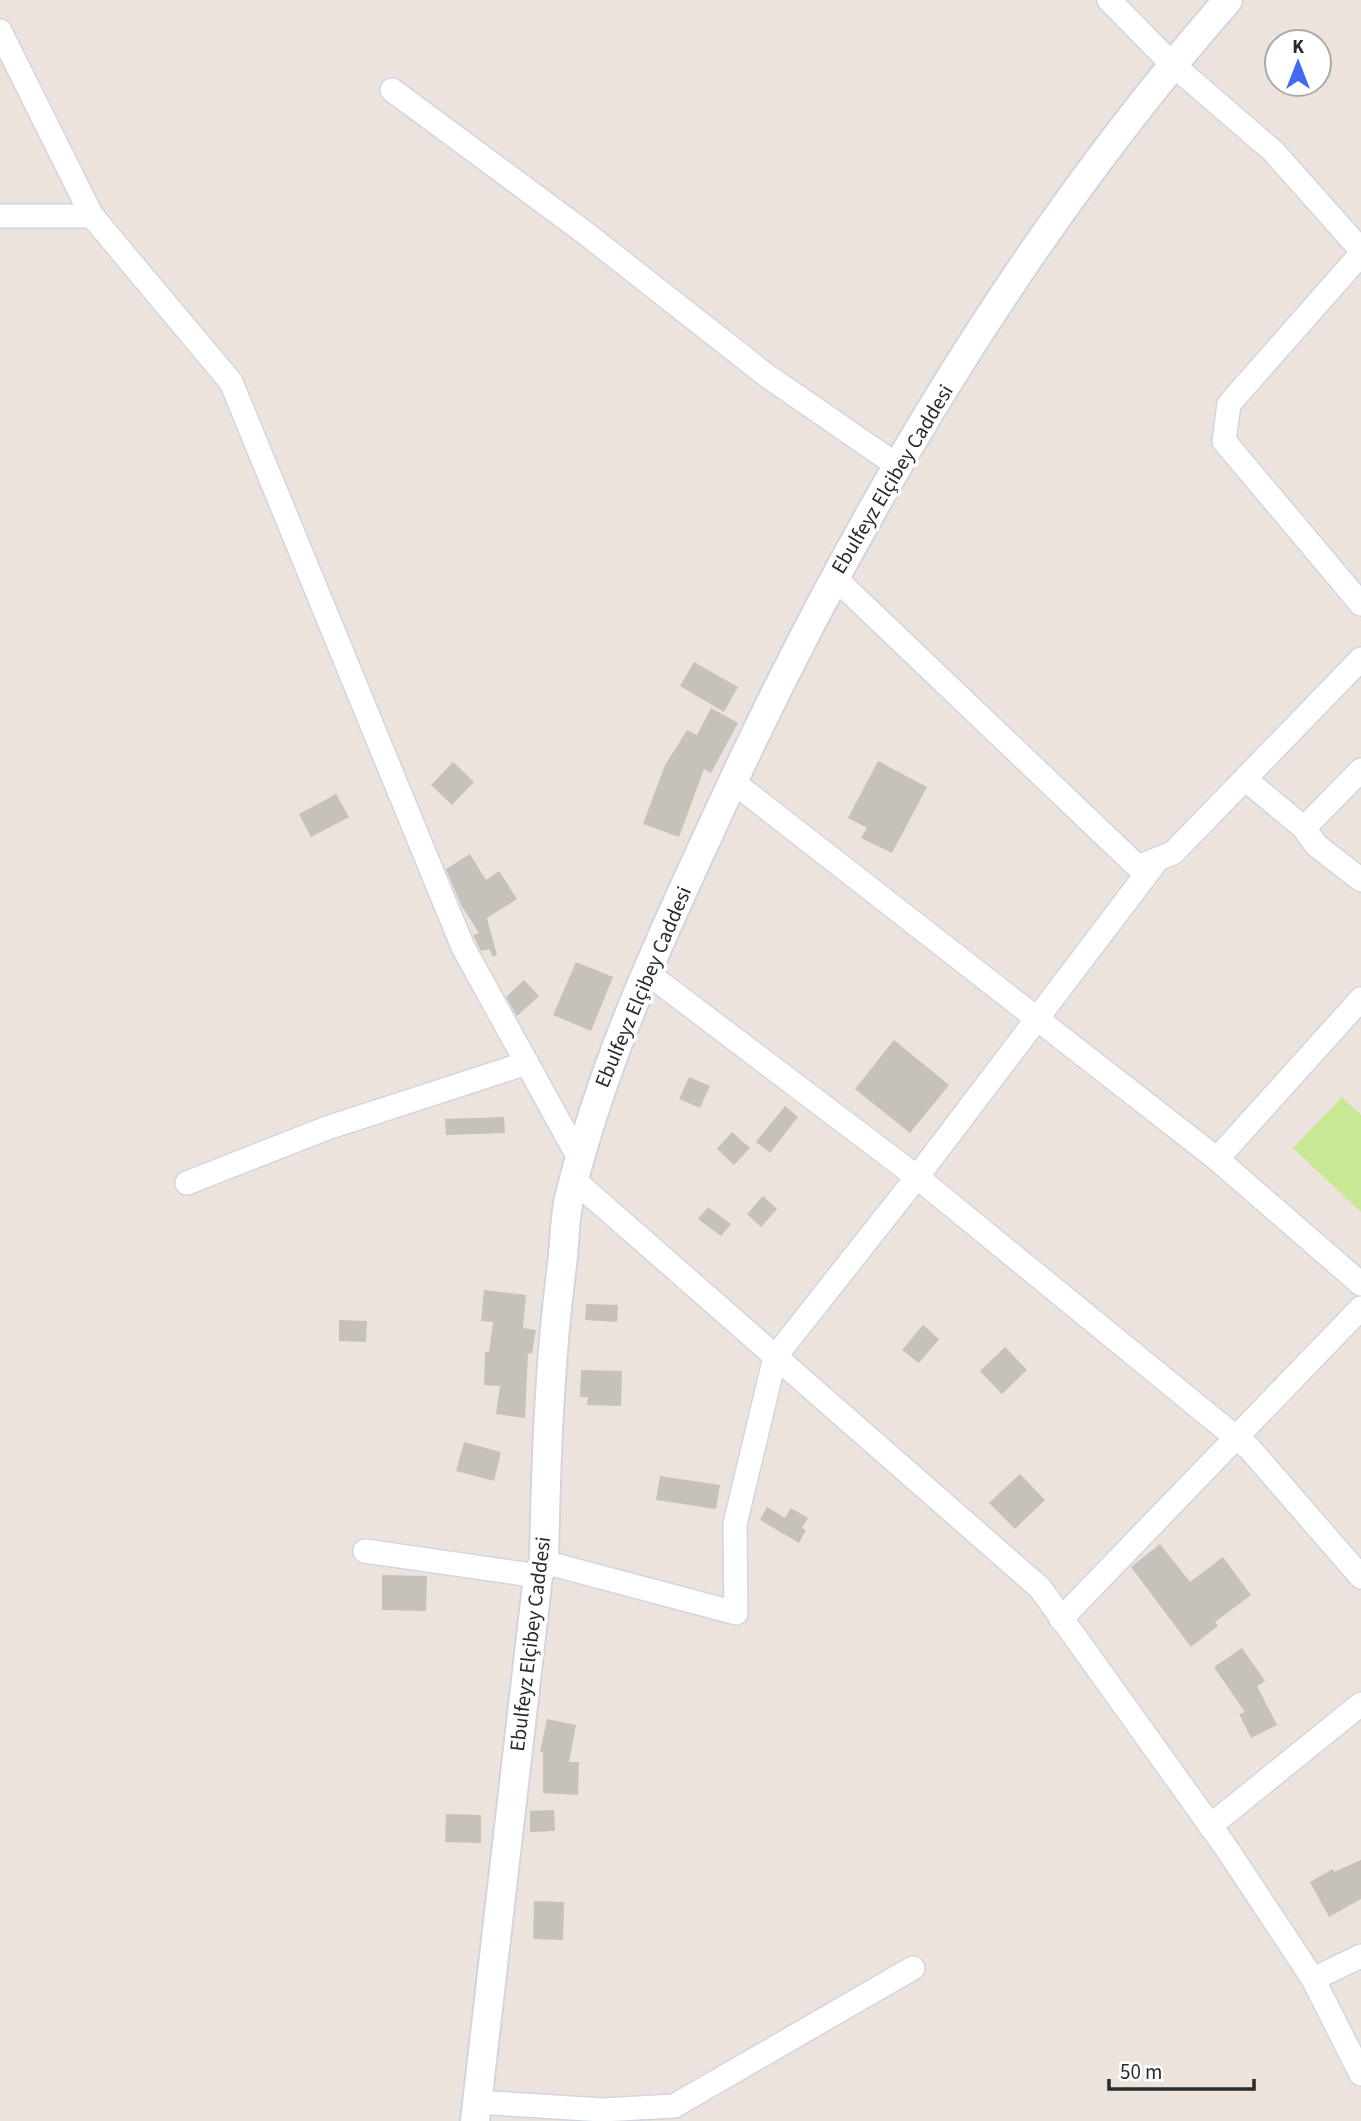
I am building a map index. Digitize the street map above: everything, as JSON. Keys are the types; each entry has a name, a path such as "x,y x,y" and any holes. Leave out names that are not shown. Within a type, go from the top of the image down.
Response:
{"street":[{"path":"1109,0 1172,64 1273,151 1361,252 1229,404 1224,423 1224,441 1361,604"},
{"name":"Ebulfeyz Elçibey Caddesi","path":"476,2112 494,1938 541,1569 547,1415 569,1199 600,1086 646,972 732,781 834,577 898,466 1010,286 1105,149 1172,64 1228,0"},
{"path":"0,31 92,215 231,382 463,947 527,1063 577,1169 775,1357 1040,1588 1210,1826 1313,1979 1361,2074"},
{"path":"393,90 584,232 766,375 898,466"},
{"path":"0,216 92,215"},
{"path":"834,577 1138,867 1173,853 1361,659"},
{"path":"1304,828 1361,770"},
{"path":"1245,779 1304,828 1316,845 1361,880"},
{"path":"732,781 1217,1159 1361,1284"},
{"path":"365,1551 541,1569 736,1613 735,1524 775,1357 917,1177 1158,859"},
{"path":"646,972 917,1177 1235,1436 1250,1449 1361,1577"},
{"path":"1217,1159 1361,999"},
{"path":"187,1184 327,1128 527,1063"},
{"path":"1061,1619 1361,1308"},
{"path":"1210,1826 1361,1704"},
{"path":"1313,1979 1361,1956"},
{"path":"476,2112 674,2106 913,1968"}],"green space":[{"path":"1342,1097 1361,1115 1361,1212 1293,1148"}],"building":[{"path":"694,662 738,687 724,712 680,686"},
{"path":"711,708 738,723 711,773 704,769 679,837 643,824 665,765 687,730 697,735"},
{"path":"878,761 927,787 892,853 861,838 867,828 848,818"},
{"path":"453,762 474,782 452,805 431,785"},
{"path":"336,794 349,817 311,837 299,814"},
{"path":"470,854 486,880 499,871 517,899 487,918 497,955 493,957 489,949 481,951 473,935 479,933 461,905 446,869"},
{"path":"576,962 613,977 591,1031 553,1015"},
{"path":"524,980 539,996 517,1016 506,997"},
{"path":"894,1040 949,1085 910,1133 855,1089"},
{"path":"689,1077 710,1086 700,1108 679,1099"},
{"path":"785,1106 798,1117 770,1153 756,1142"},
{"path":"504,1117 505,1133 446,1135 445,1119"},
{"path":"732,1132 750,1148 734,1165 717,1149"},
{"path":"763,1196 777,1209 761,1227 747,1214"},
{"path":"708,1207 731,1224 721,1236 698,1219"},
{"path":"484,1290 526,1295 523,1328 536,1330 532,1354 528,1353 525,1418 496,1414 500,1386 484,1385 485,1352 489,1352 493,1322 481,1321"},
{"path":"586,1304 618,1305 617,1322 585,1320"},
{"path":"339,1320 367,1321 366,1342 339,1341"},
{"path":"923,1325 939,1339 919,1363 902,1350"},
{"path":"1005,1347 1027,1370 1002,1394 980,1371"},
{"path":"581,1370 622,1371 621,1406 587,1405 588,1397 580,1397"},
{"path":"464,1442 501,1452 494,1481 456,1471"},
{"path":"1020,1474 1045,1500 1015,1529 989,1503"},
{"path":"660,1476 720,1485 716,1509 656,1500"},
{"path":"767,1507 785,1518 791,1508 808,1518 802,1528 806,1530 799,1543 760,1520"},
{"path":"1160,1544 1190,1582 1223,1557 1251,1595 1215,1622 1218,1626 1191,1647 1131,1567"},
{"path":"382,1575 427,1576 426,1611 382,1610"},
{"path":"1242,1648 1265,1681 1257,1686 1277,1725 1251,1738 1239,1714 1245,1712 1214,1667"},
{"path":"547,1719 576,1725 569,1762 579,1762 578,1795 543,1793 543,1752 540,1752"},
{"path":"554,1810 555,1831 530,1832 530,1811"},
{"path":"446,1814 481,1815 481,1843 445,1842"},
{"path":"1361,1860 1361,1899 1329,1917 1310,1882 1333,1869 1334,1872"},
{"path":"534,1901 564,1902 563,1940 533,1939"}]}
